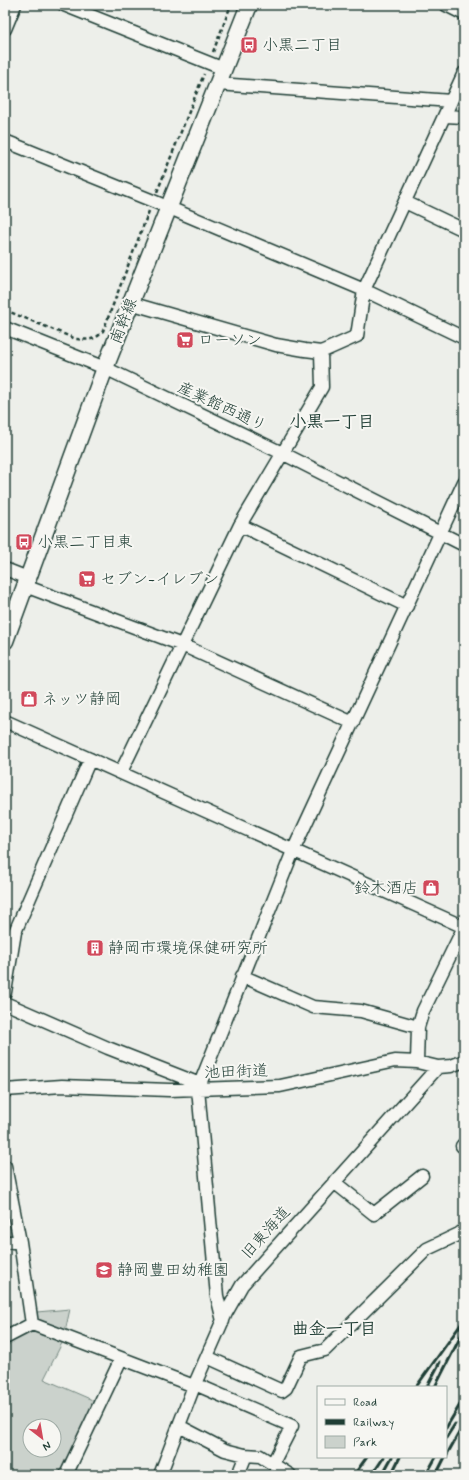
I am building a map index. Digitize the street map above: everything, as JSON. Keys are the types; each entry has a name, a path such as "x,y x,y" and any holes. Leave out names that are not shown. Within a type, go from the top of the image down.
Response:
{"main road":[{"name":"南幹線","path":"5,641 105,368 249,5"}],"street":[{"path":"5,30 15,5"},
{"path":"64,5 224,69"},
{"path":"446,5 464,14"},
{"path":"130,303 276,345 321,352 357,336 364,290 464,73"},
{"path":"218,84 451,101"},
{"path":"445,116 464,118"},
{"path":"5,142 169,207 364,290 464,338"},
{"path":"405,202 463,228"},
{"name":"産業館西通り","path":"5,328 105,368 282,453 464,545"},
{"path":"121,772 240,525 322,387 321,352"},
{"path":"223,1321 217,1296 199,1086 292,851 353,723 440,533 463,488"},
{"path":"240,525 407,606"},
{"path":"5,569 27,582 182,645 353,723"},
{"path":"5,722 121,772 292,851 464,927 422,1011 418,1026 417,1062"},
{"path":"5,992 15,932 90,759"},
{"path":"242,976 313,1007 361,1011 418,1026"},
{"path":"5,1003 199,1086"},
{"name":"池田街道","path":"5,1090 62,1086 280,1086 395,1061 417,1062 438,1067 451,1066 464,1061"},
{"name":"旧東海道","path":"160,1475 207,1357 223,1321 242,1285 438,1067"},
{"path":"5,1166 20,1242 32,1324"},
{"path":"334,1182 374,1214 422,1176"},
{"path":"207,1357 282,1391 286,1388 301,1356 324,1350 427,1249 459,1234 464,1230"},
{"path":"5,1242 20,1242"},
{"path":"5,1338 32,1324 121,1359 195,1385 292,1426 273,1463"},
{"path":"66,1475 121,1359"},
{"path":"179,1426 225,1450 246,1455 260,1456 290,1475"},
{"path":"238,1475 246,1455"}],"green space":[{"path":"70,1309 63,1341 44,1379 97,1402 64,1475 5,1475 5,1341 36,1329 37,1312"}],"railway":[{"path":"417,1386 464,1320"},
{"path":"436,1386 464,1330"},
{"path":"428,1386 440,1362"},
{"path":"447,1426 464,1398"},
{"path":"447,1436 455,1424"},
{"path":"447,1454 464,1424"},
{"path":"354,1475 366,1458"},
{"path":"372,1475 383,1458"},
{"path":"382,1475 391,1458"},
{"path":"391,1475 400,1458"},
{"path":"426,1475 435,1458"},
{"path":"436,1475 444,1458"}],"place":[{"name":"小黒二丁目","path":"249,45"},
{"name":"ローソン","path":"185,340"},
{"name":"小黒二丁目東","path":"24,542"},
{"name":"セブン-イレブン","path":"87,579"},
{"name":"ネッツ静岡","path":"29,699"},
{"name":"鈴木酒店","path":"431,888"},
{"name":"静岡市環境保健研究所","path":"95,948"},
{"name":"静岡豊田幼稚園","path":"104,1270"}],"district":[{"name":"小黒一丁目","path":"332,422"},
{"name":"曲金一丁目","path":"334,1329"}]}
